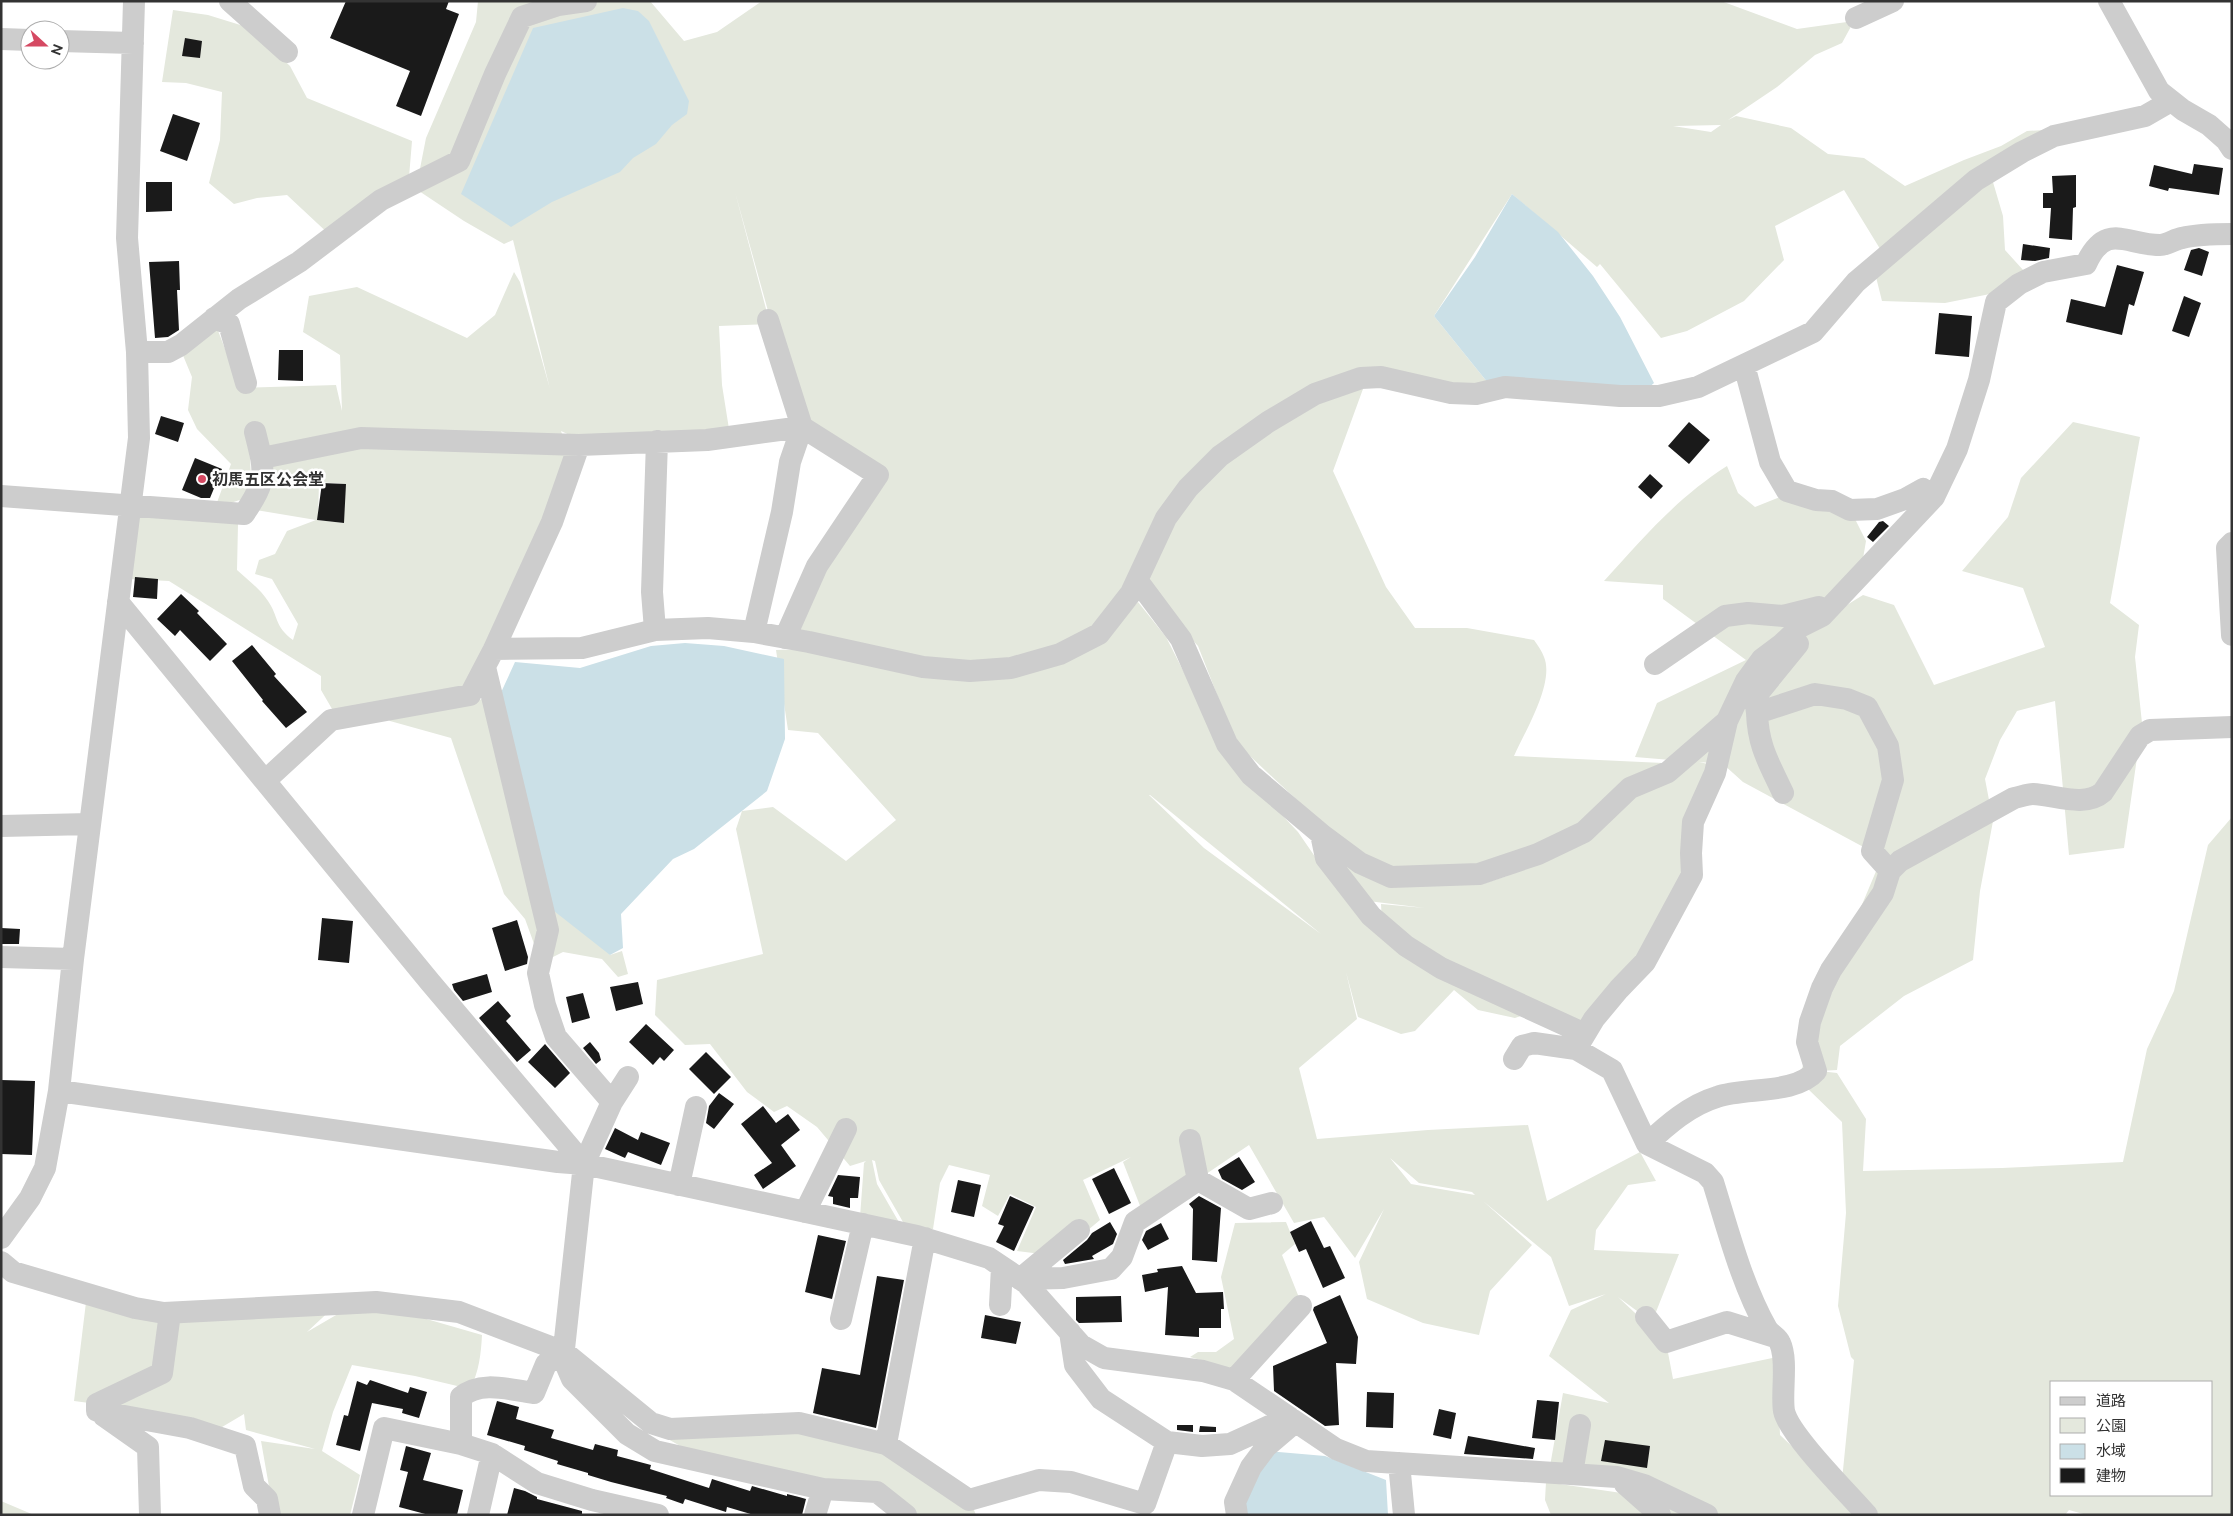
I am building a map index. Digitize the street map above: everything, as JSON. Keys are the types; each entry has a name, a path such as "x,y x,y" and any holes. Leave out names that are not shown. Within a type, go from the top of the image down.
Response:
{"street":[{"path":"1,1238 30,1198 45,1168 59,1091 73,959 139,438 137,352 126,238 134,1"},
{"path":"230,1 287,52"},
{"path":"137,352 168,352 181,345 239,299 299,262 381,200 459,161 495,74 522,17 558,5 586,1"},
{"path":"1856,18 1892,1"},
{"path":"2109,1 2159,91 2171,101 2209,125 2226,140 2232,150"},
{"path":"1,39 20,40"},
{"path":"70,41 133,44"},
{"path":"489,658 582,648 655,630 708,628 754,632 923,667 970,671 1011,668 1060,654 1099,634 1131,594 1166,518 1188,488 1220,456 1260,428 1324,390 1361,378 1381,377 1451,393 1476,394 1505,387 1620,396 1659,396 1698,387 1814,332 1856,282 1976,180 2022,152 2054,136 2145,116 2171,101"},
{"path":"1783,793 1758,733 1758,712 1755,698 1774,672 1819,619 1934,497 1957,449 1974,398 1996,302 2019,284 2044,272 2086,264 2092,252 2104,240 2121,237 2161,245 2182,238 2232,234"},
{"path":"214,318 229,324 246,383"},
{"path":"754,632 782,512 790,462 802,427 768,320"},
{"path":"1744,365 1770,462 1788,491 1816,500 1832,501 1850,510 1877,509 1905,500 1924,489 1934,497"},
{"path":"262,458 361,438 579,445 707,440 802,427 878,475 817,566 785,638"},
{"path":"1,496 244,514 258,495 264,469 255,432"},
{"path":"655,630 652,592 657,441"},
{"path":"266,780 331,720 470,695 552,522 579,445"},
{"path":"2232,543 2227,548 2232,635"},
{"path":"1137,580 1181,639 1227,744 1251,775 1321,834 1360,863 1391,878 1479,874 1538,854 1584,832 1630,788 1668,772 1727,721"},
{"path":"118,602 430,982 584,1164"},
{"path":"1654,664 1725,616 1748,613 1783,616 1834,603"},
{"path":"1580,1041 1618,988 1645,962 1692,875 1693,822 1715,773 1727,721 1746,682 1762,659 1800,627 1819,619"},
{"path":"489,658 548,930 538,974 545,1005 556,1037 612,1102"},
{"path":"1758,712 1815,694 1847,699 1867,707 1888,746 1894,780 1872,851 1890,871"},
{"path":"1647,1144 1687,1111 1716,1097 1744,1091 1783,1088 1811,1077 1816,1071 1808,1042 1810,1022 1815,1005 1831,970 1883,893 1890,871 1900,861 2014,798 2032,794 2071,800 2097,798 2103,792 2140,736 2150,730 2232,727"},
{"path":"1,826 90,824"},
{"path":"1321,834 1326,858 1371,916 1406,946 1441,968 1580,1041 1612,1070 1647,1144 1705,1174 1713,1182 1736,1254 1755,1301 1768,1331 1780,1342 1784,1373 1784,1412 1797,1435 1868,1515"},
{"path":"1,957 73,959"},
{"path":"1514,1059 1522,1046 1534,1043 1580,1041"},
{"path":"628,1077 612,1102 584,1164 563,1358 572,1379 627,1434 655,1451 823,1489 877,1492 906,1515"},
{"path":"59,1091 558,1162 584,1164 925,1238 989,1258 1011,1273 1081,1345 1104,1358 1203,1371 1234,1380 1336,1449 1366,1461 1617,1477 1644,1485 1707,1515"},
{"path":"679,1185 696,1107"},
{"path":"805,1212 846,1129"},
{"path":"1190,1140 1198,1180 1249,1209 1272,1203"},
{"path":"1011,1273 1063,1278 1111,1269 1122,1256 1135,1222 1198,1180"},
{"path":"842,1319 863,1224"},
{"path":"1000,1305 1011,1273 1079,1230"},
{"path":"886,1444 925,1238"},
{"path":"1,1262 13,1272 60,1286 135,1308 170,1312 376,1302 459,1312 564,1352 651,1423 670,1429 799,1423 886,1444 969,1500 1039,1480 1071,1482 1144,1510 1167,1442"},
{"path":"1234,1380 1301,1306"},
{"path":"97,1411 97,1404 162,1373 170,1312"},
{"path":"1646,1318 1666,1342 1727,1322 1775,1337"},
{"path":"1070,1332 1074,1365 1101,1399 1167,1442 1202,1446 1230,1444 1292,1419"},
{"path":"461,1444 461,1397 470,1389 486,1386 534,1393 546,1364 564,1352"},
{"path":"97,1411 148,1447 150,1515"},
{"path":"97,1411 190,1428 245,1446 254,1486 267,1499 270,1515"},
{"path":"1237,1515 1234,1502 1251,1467 1266,1447 1292,1419"},
{"path":"1572,1474 1580,1425"},
{"path":"363,1515 384,1428 461,1444 492,1454 537,1483 591,1508 658,1515"},
{"path":"478,1515 492,1454"},
{"path":"1399,1464 1404,1515"},
{"path":"1617,1477 1660,1515"},
{"path":"816,1515 823,1489"}],"green space":[{"path":"478,1 650,1 684,41 717,32 762,1 1721,1 1797,29 1854,21 1842,43 1815,55 1777,87 1728,120 1736,116 1791,128 1828,154 1864,158 1905,186 2001,146 2027,131 2064,129 2066,134 2032,145 1973,180 1927,221 1990,172 2003,216 2005,250 2024,271 1995,293 1945,303 1882,301 1876,277 1926,222 1885,257 1844,190 1775,226 1784,260 1744,301 1687,331 1661,338 1600,264 1597,267 1512,194 1434,316 1488,383 1451,393 1395,380 1367,378 1333,471 1386,587 1415,628 1467,628 1534,640 1544,657 1546,668 1545,680 1537,708 1514,756 1663,763 1579,825 1533,852 1470,877 1378,866 1345,843 1236,743 1198,646 1137,580 1099,634 970,671 970,666 927,667 984,679 1048,668 1103,640 1138,602 1166,637 1227,757 1298,832 1329,877 1382,924 1381,904 1425,908 1368,901 1334,858 1333,849 1374,871 1391,877 1429,877 1479,885 1507,876 1557,850 1683,761 1635,757 1657,703 1746,660 1663,599 1663,585 1604,581 1647,534 1677,505 1692,491 1727,466 1738,493 1755,507 1780,497 1847,503 1866,541 1860,576 1822,616 1763,655 1768,654 1863,595 1894,605 1934,685 2045,647 2023,588 1962,571 2008,517 2021,478 2073,422 2140,437 2110,603 2139,625 2135,657 2142,723 2124,848 2069,855 2055,701 2017,711 2000,740 1985,779 1993,821 1980,891 1973,960 1904,996 1840,1046 1837,1070 1820,1071 1837,1073 1866,1119 1863,1171 2002,1168 2123,1162 2147,1049 2174,991 2208,845 2232,817 2232,1515 2087,1515 2069,1510 2065,1515 1876,1515 1842,1480 1854,1360 1851,1357 1838,1306 1846,1213 1842,1122 1807,1088 1815,1071 1801,1072 1824,995 1882,857 1743,782 1723,764 1699,762 1717,766 1693,822 1692,875 1651,951 1608,1002 1585,1034 1535,1011 1515,1018 1478,1010 1454,990 1415,1031 1401,1034 1358,1017 1346,972 1357,1019 1299,1068 1317,1139 1428,1130 1528,1125 1547,1201 1640,1152 1656,1181 1628,1185 1596,1230 1594,1250 1679,1254 1652,1322 1618,1297 1666,1342 1673,1379 1777,1357 1780,1435 1865,1515 1551,1515 1545,1500 1546,1482 1649,1497 1666,1486 1550,1466 1563,1393 1609,1403 1549,1356 1571,1310 1606,1294 1569,1306 1551,1257 1483,1201 1532,1245 1490,1291 1479,1335 1423,1323 1367,1299 1359,1262 1384,1209 1355,1258 1324,1217 1294,1223 1249,1145 1144,1216 1123,1162 1131,1157 1083,1180 1100,1220 1057,1256 1017,1251 1036,1207 1010,1194 998,1216 982,1206 990,1175 949,1165 940,1183 933,1229 907,1229 879,1180 875,1161 872,1160 877,1184 900,1224 860,1217 864,1163 866,1161 850,1166 817,1127 787,1106 774,1112 747,1092 710,1044 685,1045 655,1015 657,980 763,954 736,829 742,811 773,807 846,861 896,820 818,733 788,730 776,650 839,648 916,665 858,646 791,633 826,559 887,471 808,425 801,395 771,330 773,329 735,192 770,324 719,326 722,385 729,429 677,435 580,440 561,431 562,434 579,445 546,528 488,644 470,695 396,708 335,714 321,690 321,676 169,581 129,579 140,509 171,517 238,524 237,570 265,597 280,626 293,640 298,624 272,579 255,574 259,560 275,554 287,531 316,520 256,510 262,495 268,459 255,455 249,440 252,496 215,508 231,464 197,429 188,410 192,377 182,353 217,328 240,388 336,385 342,411 340,355 303,332 309,296 357,287 467,338 495,315 514,272 520,282 550,389 513,240 504,244 464,221 416,189 426,138 476,22","holes":["1721,125 1711,132 1674,126","1295,407 1205,471 1251,426","558,434 536,441 501,437","319,482 345,484 344,523 318,520","1149,795 1321,934 1204,848","1386,928 1446,969 1406,946","1390,1158 1419,1183 1472,1192 1475,1195 1411,1184"]},
{"path":"173,10 208,15 250,28 290,66 307,98 412,141 409,177 332,237 287,195 257,198 234,204 209,183 220,140 222,92 186,83 162,82"},
{"path":"493,694 610,955 622,951 628,974 618,977 602,959 563,952 541,963 525,919 504,894 451,738 390,721 384,715 475,702"},
{"path":"1286,1222 1295,1244 1282,1255 1300,1300 1233,1369 1190,1357 1198,1352 1216,1352 1234,1339 1221,1277 1235,1223"},
{"path":"87,1294 164,1313 336,1305 307,1332 355,1304 423,1318 482,1335 480,1356 476,1376 470,1389 415,1376 352,1365 333,1412 322,1451 360,1475 350,1515 274,1515 261,1441 315,1449 246,1430 244,1414 217,1430 97,1404 74,1401"},
{"path":"804,1427 892,1456 974,1510 976,1515 917,1515 889,1495 684,1448 666,1438"},
{"path":"1,1501 34,1515 1,1515"}],"water":[{"path":"623,8 638,11 649,21 689,101 687,114 672,125 656,144 633,158 620,172 552,202 511,227 461,194 533,28"},
{"path":"1512,194 1558,232 1593,276 1620,317 1654,383 1647,389 1488,383 1434,316 1475,257"},
{"path":"685,643 724,646 784,659 785,739 767,791 694,849 673,859 621,914 623,948 610,955 554,911 498,699 515,662 580,668 651,646"},
{"path":"1266,1451 1325,1456 1386,1480 1388,1515 1239,1515"}],"building":[{"path":"346,1 449,1 446,9 459,14 421,116 396,106 410,71 330,38"},
{"path":"185,38 202,41 200,58 182,56"},
{"path":"173,114 200,123 187,161 160,151"},
{"path":"2194,164 2223,168 2219,195 2169,188 2168,191 2149,186 2154,165 2192,174"},
{"path":"2076,175 2076,207 2073,208 2072,240 2049,238 2051,208 2043,208 2043,193 2053,193 2052,176"},
{"path":"146,182 172,182 172,211 146,212"},
{"path":"2023,244 2050,248 2049,258 2035,261 2021,260"},
{"path":"2199,248 2209,252 2202,276 2184,270 2191,250"},
{"path":"179,261 180,290 177,290 179,330 168,337 155,338 149,262"},
{"path":"2117,265 2144,272 2134,306 2129,304 2122,335 2066,322 2071,299 2105,307"},
{"path":"2184,296 2201,303 2189,337 2172,331"},
{"path":"1939,313 1972,316 1969,357 1935,354"},
{"path":"279,350 303,350 303,381 278,380"},
{"path":"161,416 184,423 178,442 155,434"},
{"path":"1689,422 1710,440 1689,464 1668,446"},
{"name":"初馬五区公会堂","path":"195,458 222,469 210,498 201,498 182,490"},
{"path":"1650,474 1663,486 1651,499 1638,487"},
{"path":"322,483 346,484 344,523 317,520"},
{"path":"1883,521 1889,526 1873,542 1867,537 1879,522"},
{"path":"135,577 158,579 157,599 133,597"},
{"path":"181,594 199,611 197,613 227,644 210,661 180,630 175,636 157,619"},
{"path":"252,645 276,674 274,676 307,712 286,728 262,701 232,661"},
{"path":"322,918 353,921 349,963 318,960"},
{"path":"517,920 528,957 527,964 505,971 492,928"},
{"path":"1,928 20,929 19,944 1,944"},
{"path":"487,974 492,992 463,1001 454,990 452,984"},
{"path":"638,982 643,1004 616,1011 610,987"},
{"path":"583,993 590,1018 572,1023 566,997"},
{"path":"498,1001 511,1016 506,1021 531,1050 517,1062 479,1018"},
{"path":"646,1024 674,1050 664,1061 660,1057 653,1065 629,1042"},
{"path":"590,1042 599,1053 601,1060 596,1064 583,1048"},
{"path":"545,1044 570,1073 555,1088 528,1062"},
{"path":"706,1052 731,1077 714,1094 689,1069"},
{"path":"1,1080 35,1081 32,1155 1,1154"},
{"path":"719,1093 734,1104 714,1129 706,1123 709,1106"},
{"path":"763,1106 776,1123 788,1114 800,1130 781,1145 796,1166 763,1189 754,1175 772,1163 741,1124"},
{"path":"615,1128 638,1140 641,1132 670,1143 661,1165 628,1152 625,1158 605,1149"},
{"path":"1239,1157 1255,1182 1242,1190 1222,1179 1218,1170"},
{"path":"1114,1168 1131,1203 1109,1214 1092,1179"},
{"path":"838,1175 860,1177 858,1198 850,1198 850,1208 833,1204 833,1197 828,1196"},
{"path":"958,1180 981,1185 974,1217 951,1212"},
{"path":"1010,1196 1034,1207 1014,1251 996,1242 1004,1226 998,1224"},
{"path":"1199,1196 1221,1208 1217,1262 1192,1260 1193,1209 1189,1204"},
{"path":"1311,1221 1324,1248 1330,1246 1345,1278 1323,1288 1306,1249 1299,1252 1290,1232"},
{"path":"1110,1222 1117,1234 1113,1244 1092,1256 1094,1259 1065,1264 1063,1260 1087,1240 1092,1233"},
{"path":"1161,1223 1169,1239 1148,1250 1142,1240 1146,1231"},
{"path":"818,1235 846,1241 832,1299 805,1292"},
{"path":"1182,1266 1196,1293 1223,1292 1224,1309 1221,1309 1221,1328 1199,1328 1199,1337 1165,1335 1168,1287 1145,1292 1142,1275 1158,1272 1157,1269"},
{"path":"877,1276 904,1280 876,1428 813,1413 822,1368 860,1375"},
{"path":"1340,1295 1358,1337 1356,1364 1336,1363 1339,1425 1325,1426 1274,1391 1273,1366 1327,1343 1313,1310 1314,1307"},
{"path":"1121,1296 1122,1322 1079,1323 1076,1320 1076,1297"},
{"path":"985,1315 1021,1322 1016,1344 981,1338"},
{"path":"370,1380 408,1393 410,1387 427,1392 419,1418 402,1413 403,1409 372,1403 360,1451 336,1445 344,1415 348,1416 357,1381 367,1385"},
{"path":"1367,1392 1394,1393 1393,1428 1366,1427"},
{"path":"1537,1400 1559,1402 1555,1440 1532,1438"},
{"path":"497,1401 519,1407 516,1419 554,1430 551,1438 593,1450 595,1444 618,1450 617,1456 651,1465 650,1469 709,1488 712,1479 750,1491 752,1486 787,1496 787,1494 806,1499 802,1515 754,1515 727,1507 726,1512 685,1499 683,1504 666,1498 667,1496 611,1482 557,1464 558,1461 524,1450 525,1446 487,1435"},
{"path":"1439,1409 1456,1413 1451,1439 1433,1435"},
{"path":"1177,1425 1193,1425 1193,1432 1177,1430"},
{"path":"1200,1426 1216,1427 1216,1432 1199,1432"},
{"path":"1468,1436 1535,1448 1533,1459 1464,1454"},
{"path":"1605,1440 1650,1446 1647,1468 1601,1461"},
{"path":"406,1446 431,1453 423,1480 463,1490 457,1515 429,1515 399,1507 408,1472 400,1470"},
{"path":"514,1488 525,1491 537,1497 537,1499 582,1511 582,1515 507,1515"}],"place":[{"name":"初馬五区公会堂","path":"202,479"}]}
